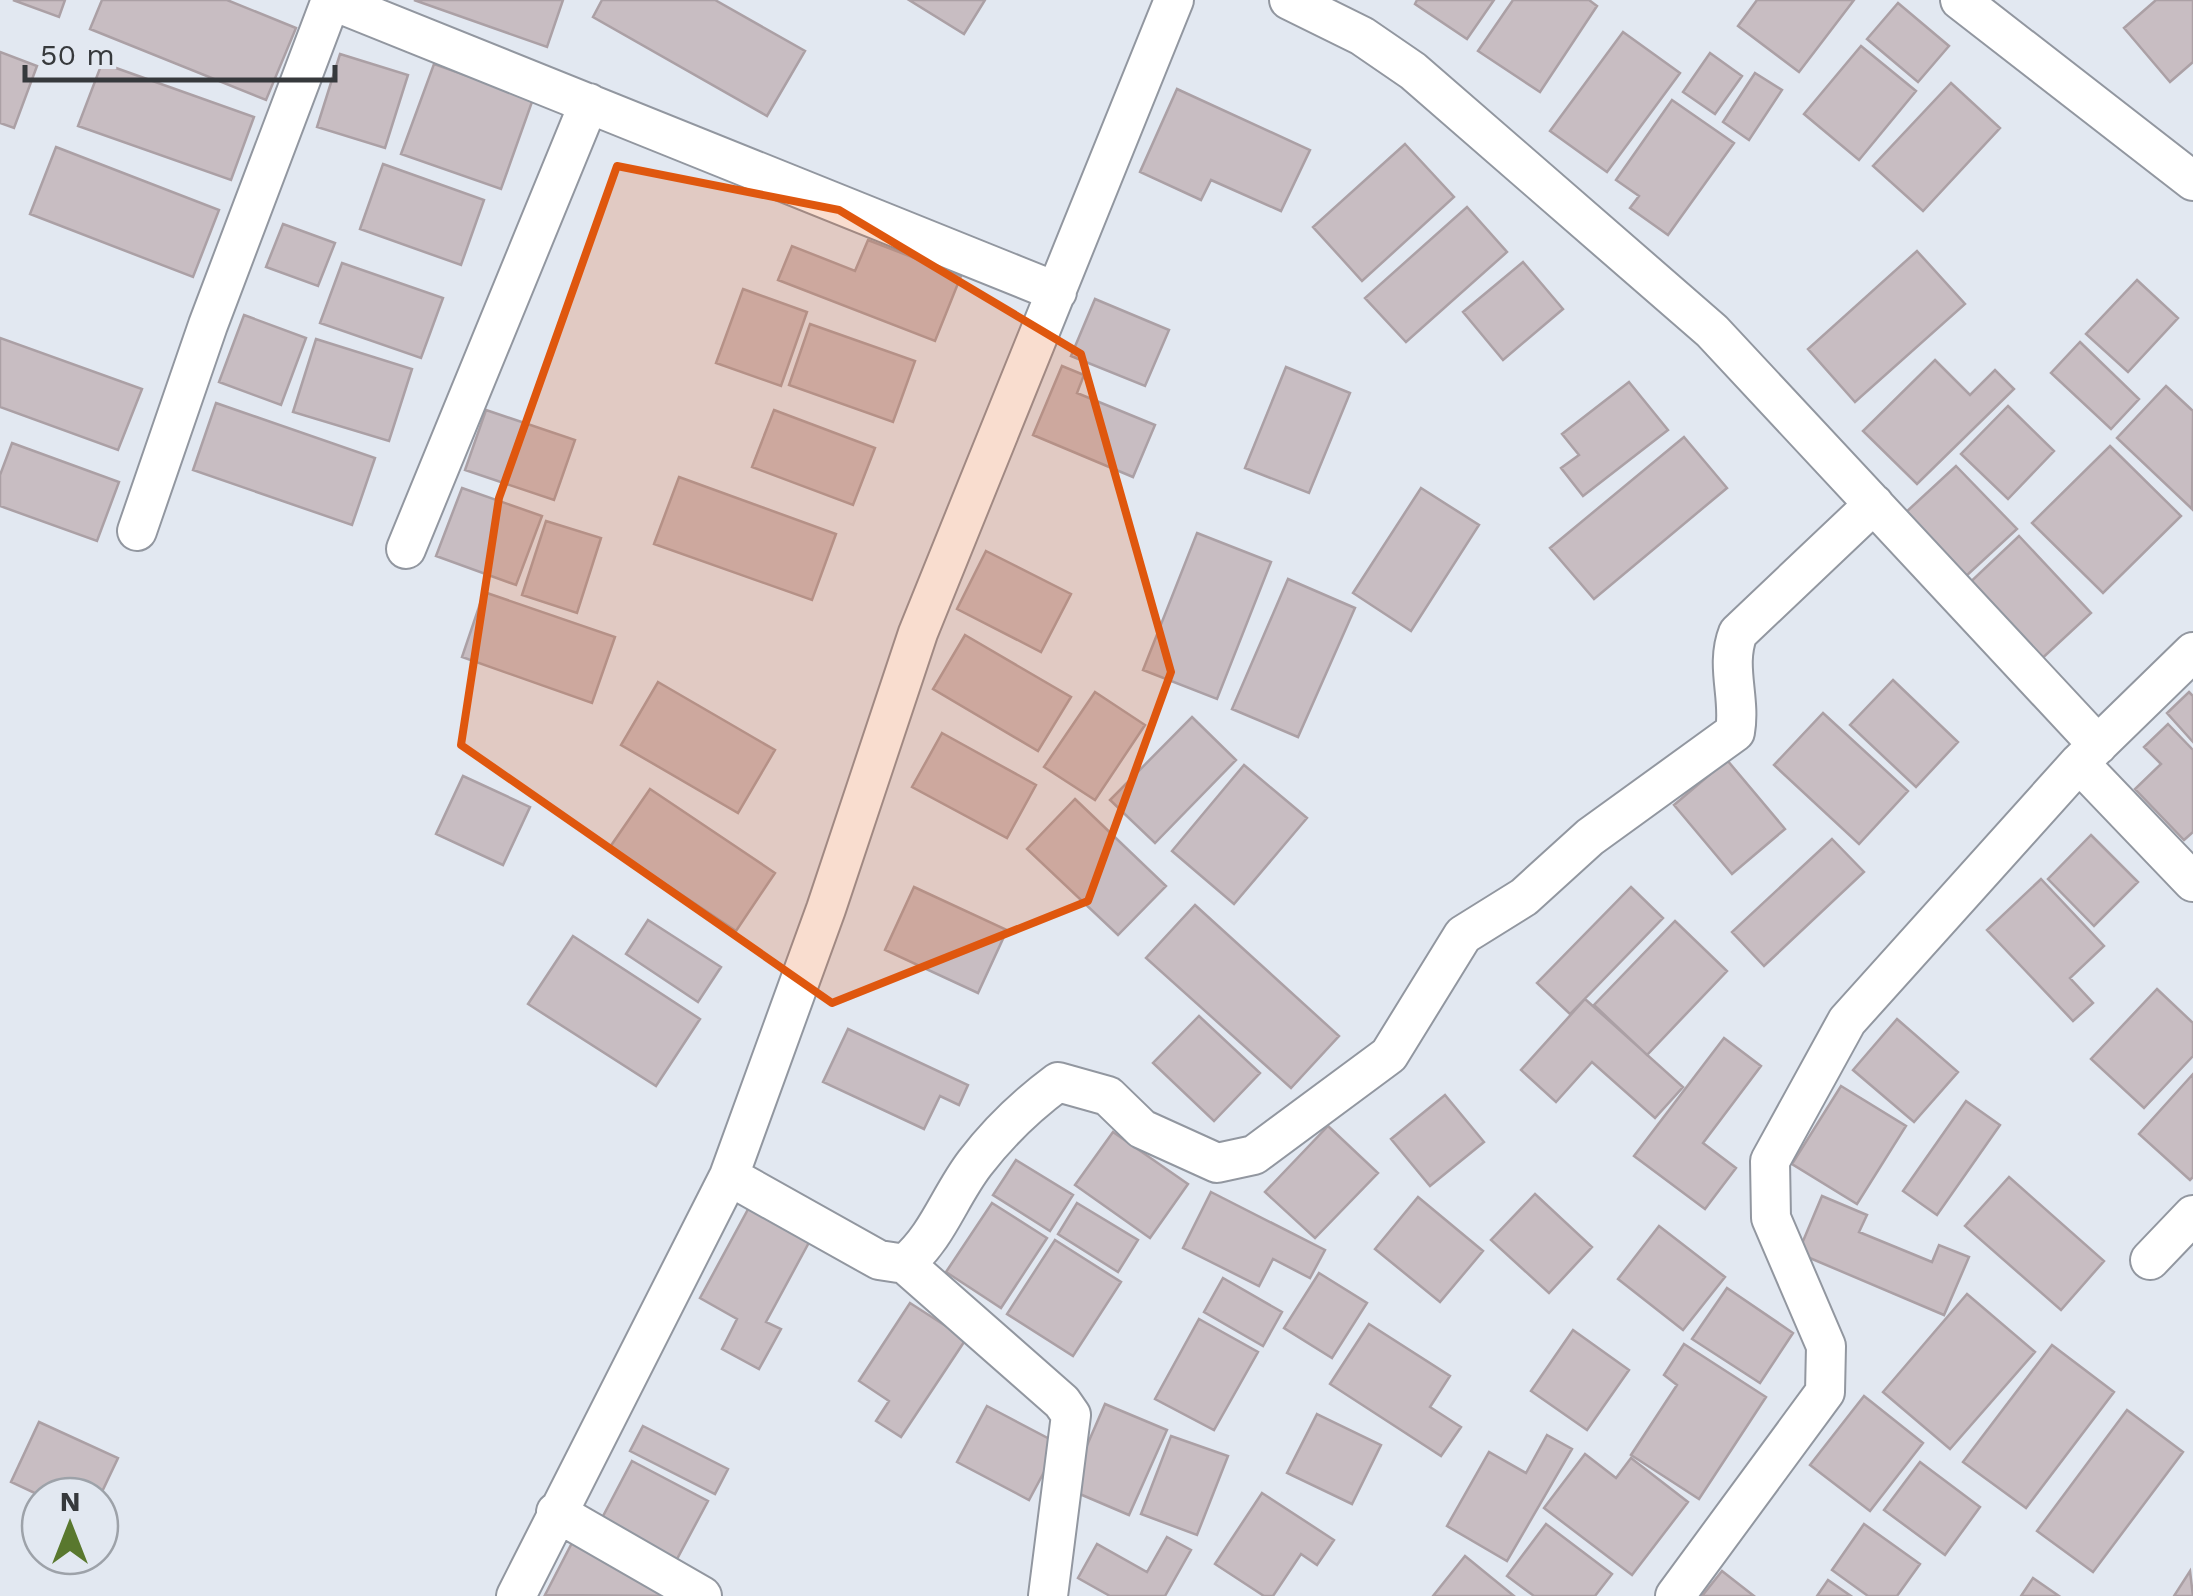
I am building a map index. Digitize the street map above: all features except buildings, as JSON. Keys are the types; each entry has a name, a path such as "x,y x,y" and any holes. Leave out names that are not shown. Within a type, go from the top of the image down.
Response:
{"street":[{"path":"137,531 208,324 331,0 1057,292"},
{"path":"516,1596 729,1176 826,909 918,633 1174,0"},
{"path":"1289,0 1362,36 1413,71 1712,331 1874,504 2089,754 2193,882"},
{"path":"1960,0 2193,181"},
{"path":"406,550 588,103"},
{"path":"905,1264 926,1246 973,1165 1027,1105 1058,1082 1108,1096 1142,1129 1217,1163 1254,1155 1279,1140 1389,1055 1474,925 1491,920 1524,897 1590,837 1735,732 1738,714 1730,654 1738,632 1874,504"},
{"path":"1675,1596 1817,1406 1828,1378 1826,1346 1771,1218 1770,1161 1847,1021 2089,754 2193,652"},
{"path":"729,1176 879,1260 905,1264 1050,1390 1071,1415 1048,1596"},
{"path":"2150,1260 2193,1215"},
{"path":"556,1512 702,1596"}],"highlighted area":[{"path":"617,166 839,210 1081,354 1171,672 1088,901 832,1003 461,745 499,498"}]}
